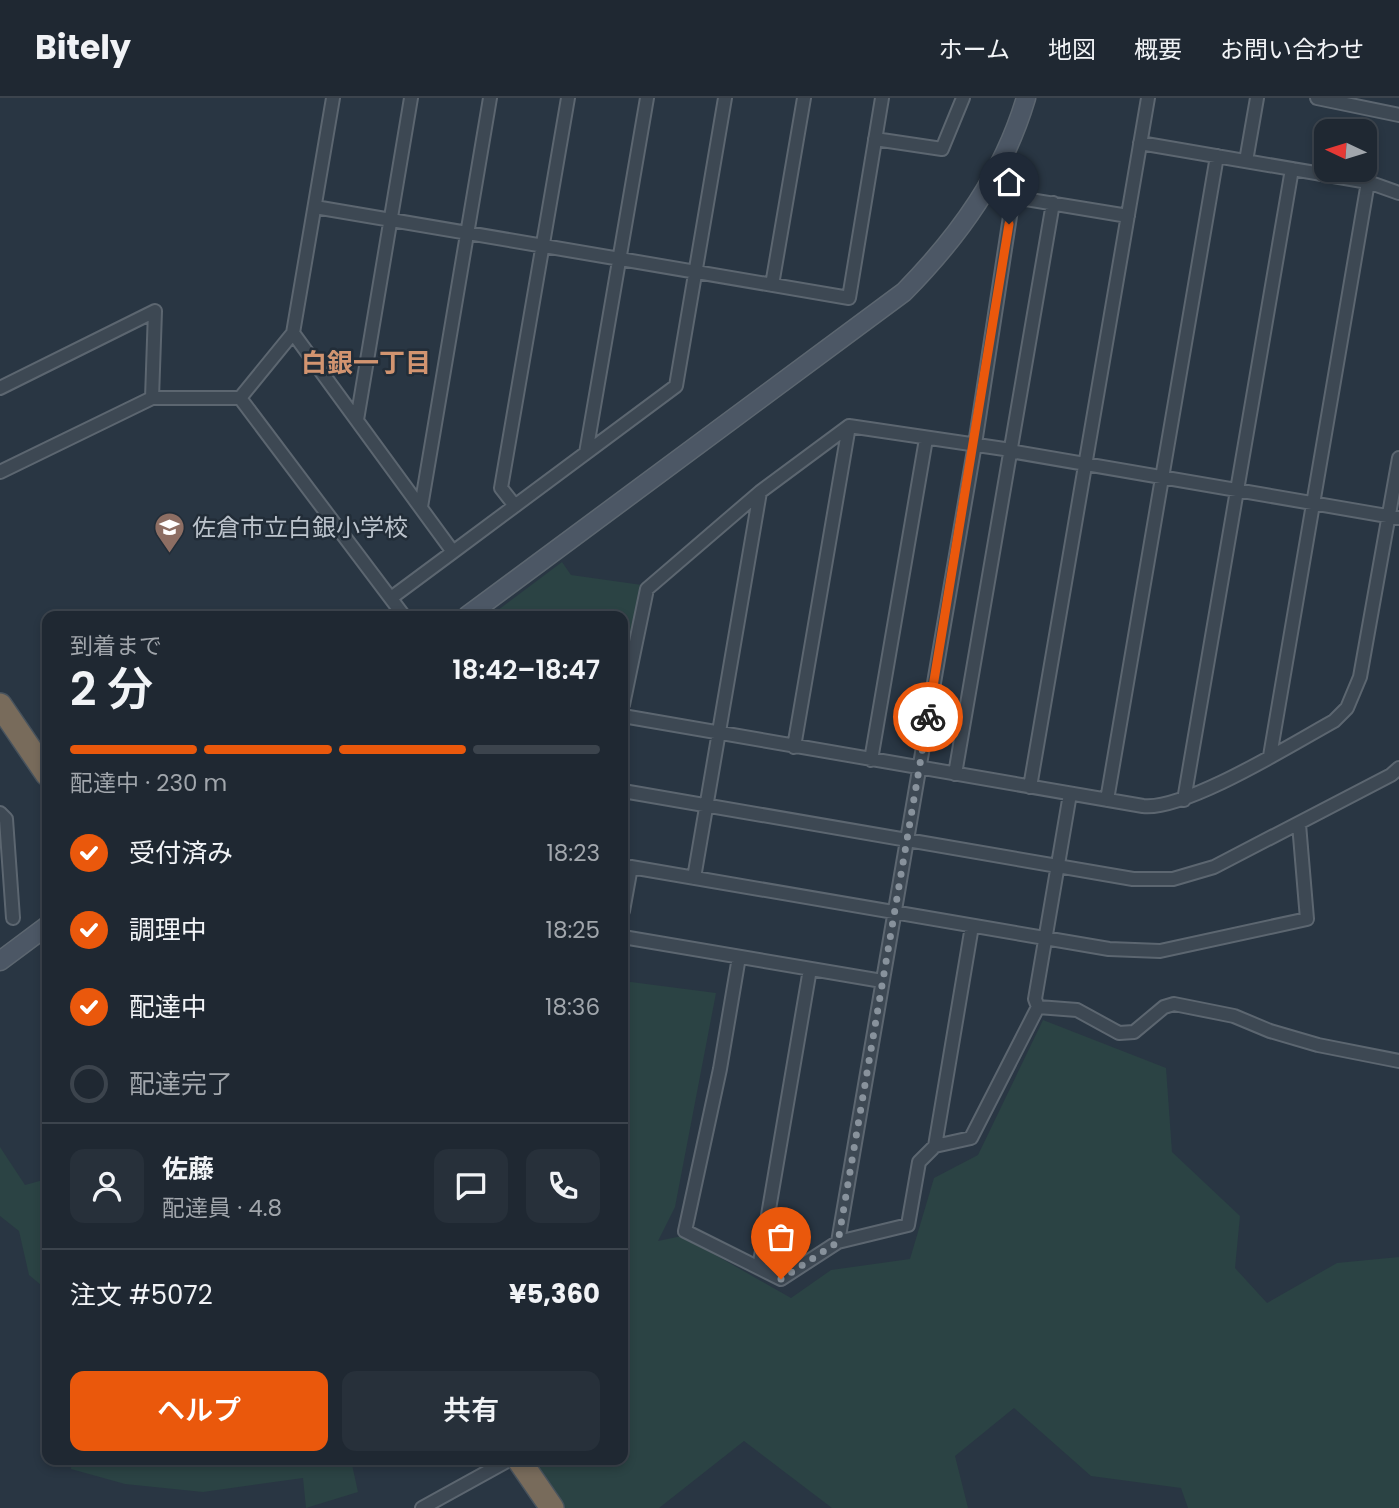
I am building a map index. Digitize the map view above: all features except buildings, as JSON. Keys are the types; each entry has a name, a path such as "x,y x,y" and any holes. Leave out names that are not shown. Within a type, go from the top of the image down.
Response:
{"highway":[{"path":"0,705 42,767"},
{"path":"522,1465 552,1508"}],"street":[{"path":"240,398 293,334 333,98"},
{"path":"357,420 411,98"},
{"path":"421,507 490,98"},
{"path":"515,506 501,488 568,98"},
{"path":"586,453 646,98"},
{"path":"391,598 676,386 725,98"},
{"path":"772,285 804,98"},
{"path":"315,207 849,298 883,98"},
{"path":"875,139 942,149 963,98"},
{"path":"474,611 904,292 952,242 998,170 1026,98"},
{"path":"1030,787 1148,98"},
{"path":"1246,161 1256,98"},
{"path":"1317,98 1399,115"},
{"path":"1140,143 1314,173"},
{"path":"1107,800 1217,156"},
{"path":"1184,800 1292,169"},
{"path":"838,1242 905,839 975,444 1013,197 998,170"},
{"path":"1270,756 1368,182 1399,194"},
{"path":"1013,197 1128,216"},
{"path":"955,774 1053,203"},
{"path":"0,388 155,311 152,398"},
{"path":"293,334 453,552"},
{"path":"0,472 152,398 240,398"},
{"path":"240,398 400,611"},
{"path":"628,681 647,589 760,492 849,426 926,439 934,436 1394,517"},
{"path":"794,747 849,426"},
{"path":"871,760 926,439"},
{"path":"628,717 1153,808 1184,800 1334,721 1346,708 1356,690 1394,517 1399,458"},
{"path":"694,878 760,492"},
{"path":"628,792 1133,879 1173,879 1192,875 1234,858 1391,775 1399,768"},
{"path":"934,1146 971,1138 1038,1007 1035,999 1070,794"},
{"path":"0,813 6,819 13,918"},
{"path":"628,884 631,867 1045,938 1134,952 1160,951 1307,919 1299,824"},
{"path":"740,957 720,1069 685,1231 781,1279 838,1242 908,1225 919,1162 934,1146 972,926"},
{"path":"0,961 42,930"},
{"path":"628,937 882,981"},
{"path":"759,1268 810,969"},
{"path":"1038,1007 1077,1010 1119,1033 1134,1032 1164,1007 1174,1004 1234,1016 1270,1031 1318,1045 1399,1061"},
{"path":"422,1508 500,1465"}],"green space":[{"path":"562,562 571,575 642,585 628,657 628,611 497,611"},
{"path":"628,982 716,993 675,1207 658,1241 682,1236 791,1298 831,1270 910,1259 934,1178 978,1155 1043,1020 1166,1068 1172,1152 1240,1216 1235,1268 1267,1303 1337,1263 1399,1257 1399,1508 1188,1508 1181,1488 1091,1476 1014,1408 955,1456 968,1508 832,1508 744,1441 659,1508 561,1508 531,1465 628,1465"},
{"path":"0,1147 25,1185 42,1180 42,1286 29,1275 19,1231 0,1216"},
{"path":"71,1465 352,1465 358,1492 306,1508 303,1478 203,1492 125,1484 71,1469"}],"way so far":[{"path":"781,1279 838,1242 928,717"}],"place":[{"name":"佐倉市立白銀小学校","path":"169,554"}],"district":[{"name":"白銀一丁目","path":"366,363"}],"route":[{"path":"928,717 975,444 1009,224"}]}
